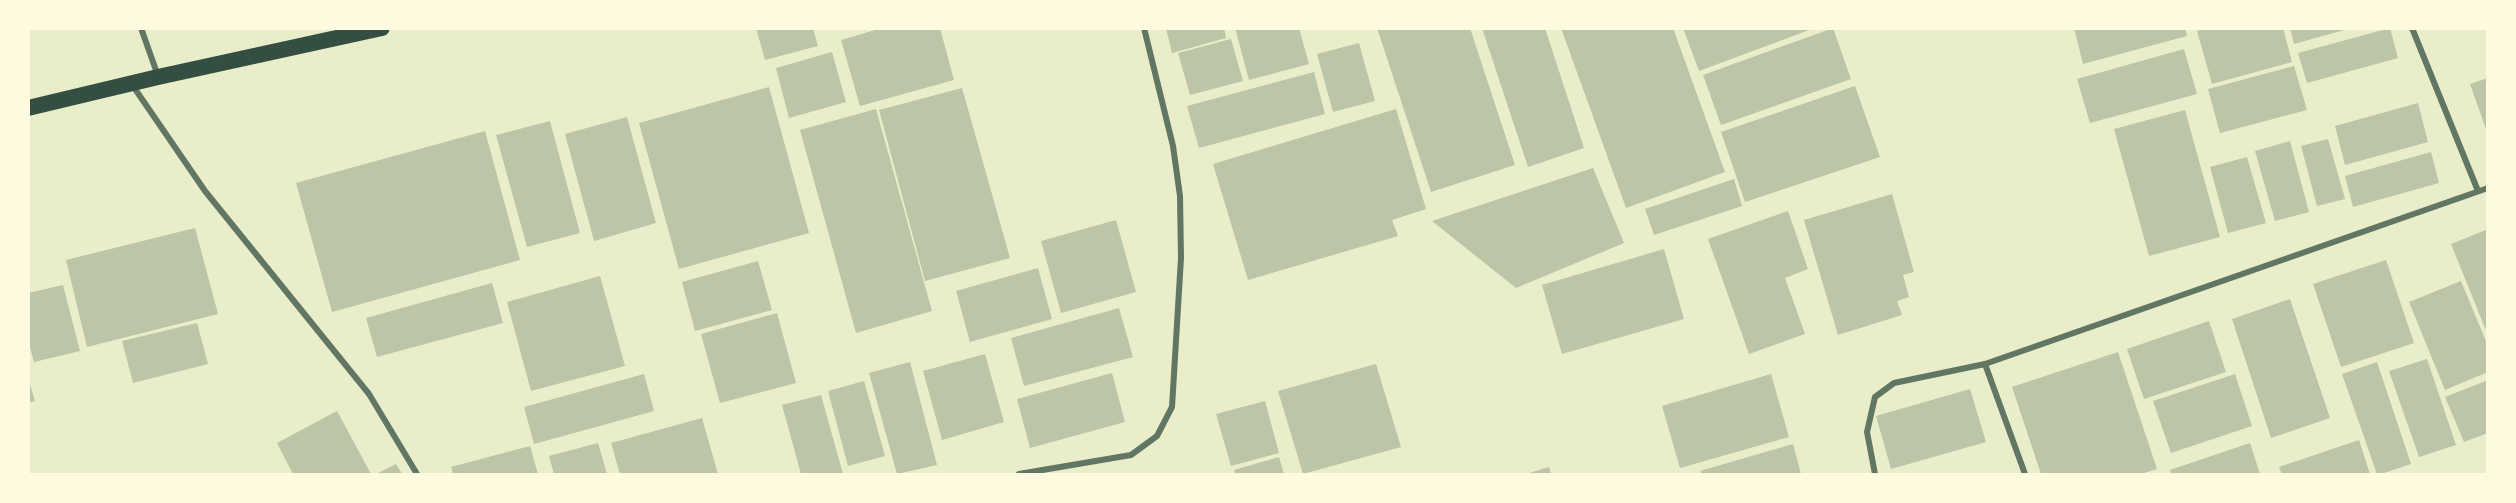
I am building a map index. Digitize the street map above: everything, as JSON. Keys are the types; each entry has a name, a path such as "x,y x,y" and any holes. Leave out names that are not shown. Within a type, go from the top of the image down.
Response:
{"highway":[{"path":"28,108 382,28"}],"street":[{"path":"141,28 158,77"},
{"path":"1019,474 1131,455 1157,436 1172,406 1181,258 1180,196 1173,146 1144,28"},
{"path":"2412,28 2478,190"},
{"path":"131,84 205,191 369,394 417,474"},
{"path":"1875,474 1867,432 1875,397 1894,383 1986,364 2478,190 2487,189"},
{"path":"1986,364 2025,474"}],"building":[{"path":"756,28 813,28 818,46 765,60"},
{"path":"882,28 940,28 954,80 860,106 841,40"},
{"path":"1166,28 1224,28 1226,38 1172,53"},
{"path":"1235,28 1299,28 1309,64 1249,80"},
{"path":"1377,28 1470,28 1515,165 1431,192"},
{"path":"1482,28 1545,28 1584,148 1528,167"},
{"path":"1561,28 1673,28 1725,172 1626,208"},
{"path":"1683,28 1812,28 1812,29 1699,71"},
{"path":"1833,28 1851,79 1721,125 1703,75"},
{"path":"2074,28 2185,28 2187,36 2083,64"},
{"path":"2205,28 2283,28 2292,62 2212,84 2197,31"},
{"path":"2290,28 2348,28 2348,29 2294,44"},
{"path":"2390,28 2398,58 2307,83 2298,53"},
{"path":"1231,39 1243,81 1190,95 1178,53"},
{"path":"1359,43 1375,101 1333,112 1317,54"},
{"path":"2184,49 2197,94 2090,123 2077,79"},
{"path":"832,52 846,102 789,118 776,68"},
{"path":"2294,66 2307,110 2220,133 2208,89"},
{"path":"1314,72 1325,114 1199,148 1187,106"},
{"path":"2488,78 2488,132 2487,132 2470,84"},
{"path":"1855,86 1880,157 1745,202 1721,132"},
{"path":"769,87 809,233 679,269 639,123"},
{"path":"962,88 1010,258 925,281 879,110"},
{"path":"2418,103 2428,142 2345,165 2335,126"},
{"path":"876,109 932,311 856,333 800,130"},
{"path":"1396,109 1426,209 1392,220 1398,236 1248,280 1213,164"},
{"path":"2185,110 2220,237 2149,256 2114,129"},
{"path":"627,117 656,223 594,241 565,134"},
{"path":"550,121 580,233 527,247 496,135"},
{"path":"485,131 520,260 332,312 296,183"},
{"path":"2328,139 2345,199 2317,206 2301,146"},
{"path":"2290,141 2309,212 2275,221 2255,151"},
{"path":"2431,152 2439,183 2353,207 2345,176"},
{"path":"2247,157 2266,223 2228,233 2210,167"},
{"path":"1593,168 1624,243 1516,288 1432,221"},
{"path":"1734,179 1742,206 1654,235 1645,209"},
{"path":"1892,194 1914,272 1903,275 1909,297 1897,301 1902,315 1838,335 1804,220"},
{"path":"1788,211 1808,269 1785,278 1805,334 1749,354 1708,239"},
{"path":"1116,220 1136,292 1061,313 1041,241"},
{"path":"195,228 218,314 87,347 66,260"},
{"path":"2488,229 2488,333 2487,333 2451,244"},
{"path":"1664,249 1684,319 1562,354 1542,285"},
{"path":"2386,260 2414,343 2341,367 2313,284"},
{"path":"758,261 772,310 695,331 682,282"},
{"path":"1038,268 1052,319 970,342 956,291"},
{"path":"600,276 625,366 531,391 507,302"},
{"path":"2461,281 2488,346 2488,372 2445,390 2409,302"},
{"path":"492,283 503,323 377,357 366,318"},
{"path":"63,285 80,351 34,362 28,340 28,293"},
{"path":"2290,299 2330,418 2271,438 2232,319"},
{"path":"1119,308 1133,357 1024,386 1011,338"},
{"path":"777,313 796,383 720,403 701,334"},
{"path":"2209,321 2226,372 2144,399 2127,349"},
{"path":"197,323 208,364 133,383 122,341"},
{"path":"2118,352 2157,469 2141,474 2041,474 2012,387"},
{"path":"985,354 1004,422 942,440 923,371"},
{"path":"2427,359 2456,445 2419,457 2389,371"},
{"path":"910,362 937,465 897,474 869,373"},
{"path":"2377,362 2411,464 2381,474 2377,474 2342,374"},
{"path":"1376,364 1401,447 1303,474 1278,391"},
{"path":"1112,373 1125,422 1030,448 1017,399"},
{"path":"644,374 654,411 534,444 524,407"},
{"path":"1771,374 1789,437 1680,468 1662,406"},
{"path":"2235,374 2252,426 2171,453 2153,401"},
{"path":"28,378 35,401 28,403"},
{"path":"2488,380 2488,433 2464,442 2445,397"},
{"path":"864,381 885,456 848,466 828,391"},
{"path":"1970,389 1986,442 1891,469 1876,416"},
{"path":"821,395 843,474 801,474 782,405"},
{"path":"1265,401 1279,453 1231,466 1216,414"},
{"path":"337,411 371,474 293,474 277,443"},
{"path":"702,418 718,474 620,474 611,443"},
{"path":"2359,440 2370,474 2282,474 2279,467"},
{"path":"598,443 607,474 554,474 549,456"},
{"path":"2250,443 2260,474 2171,474 2170,470"},
{"path":"1793,444 1801,474 1702,474 1700,471"},
{"path":"530,446 538,474 453,474 451,467"},
{"path":"1279,457 1284,474 1235,474 1234,470"},
{"path":"396,464 402,474 376,474"},
{"path":"1549,467 1551,474 1526,474"}]}
